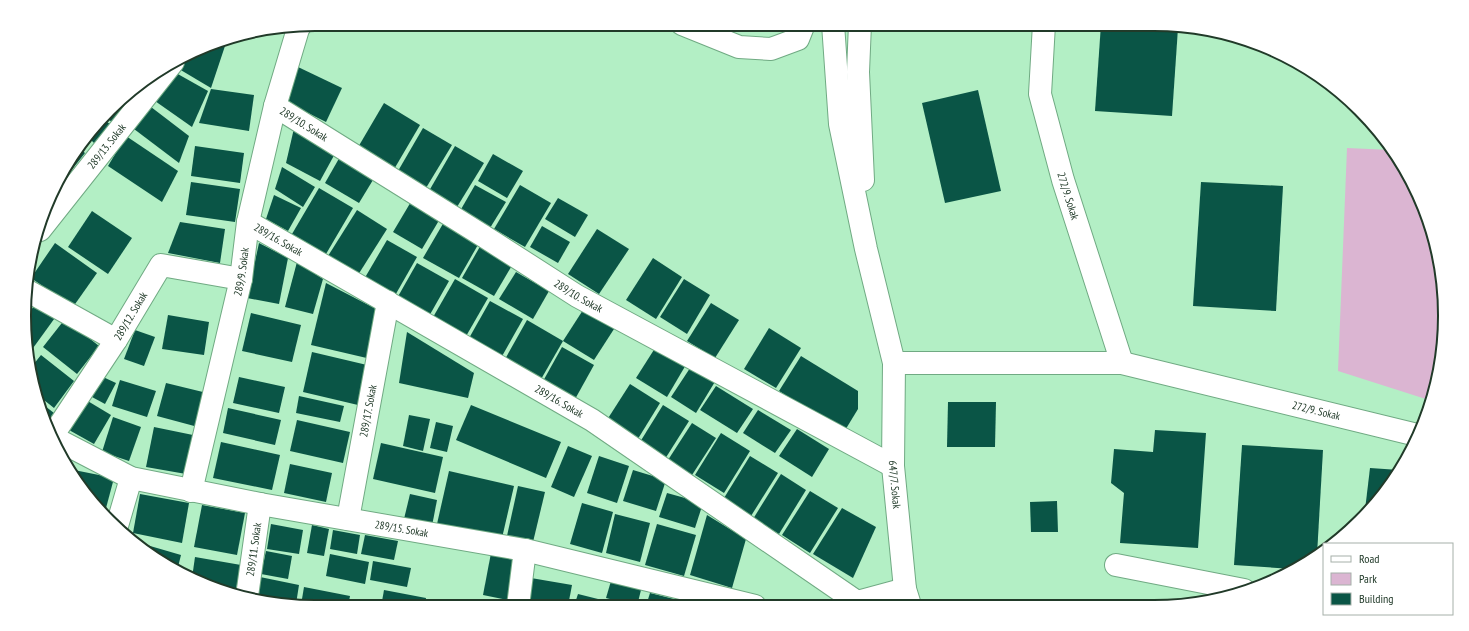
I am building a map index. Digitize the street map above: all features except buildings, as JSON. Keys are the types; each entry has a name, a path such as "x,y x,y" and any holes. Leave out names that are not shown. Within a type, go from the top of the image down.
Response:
{"street":[{"path":"699,31 739,47 771,49 798,39 801,31"},
{"path":"833,31 840,124 866,249"},
{"path":"860,31 858,72 866,249"},
{"name":"272/9. Sokak","path":"1044,31 1040,94 1063,180 1122,363"},
{"name":"289/9. Sokak","path":"191,491 241,278 248,222 275,106 296,32"},
{"name":"289/13. Sokak","path":"47,221 162,76"},
{"name":"289/10. Sokak","path":"275,106 486,237 576,296 893,466"},
{"name":"289/16. Sokak","path":"248,222 592,420 848,600"},
{"name":"647/7. Sokak","path":"866,249 894,363 893,466 907,597"},
{"name":"289/12. Sokak","path":"56,431 116,340 161,265 241,278"},
{"path":"32,293 116,340"},
{"name":"289/17. Sokak","path":"348,519 388,302"},
{"name":"272/9. Sokak","path":"894,363 1122,363 1412,433"},
{"name":"289/15. Sokak","path":"60,441 131,478 260,504 525,550 719,600"},
{"path":"118,520 131,478"},
{"name":"289/11. Sokak","path":"248,592 260,504"},
{"path":"519,600 525,550"},
{"path":"1116,565 1234,588"},
{"path":"884,600 907,597"}],"green space":[{"path":"1347,148 1385,150 1409,190 1423,224 1433,260 1436,278 1438,316 1436,353 1433,371 1425,399 1338,371"}]}
